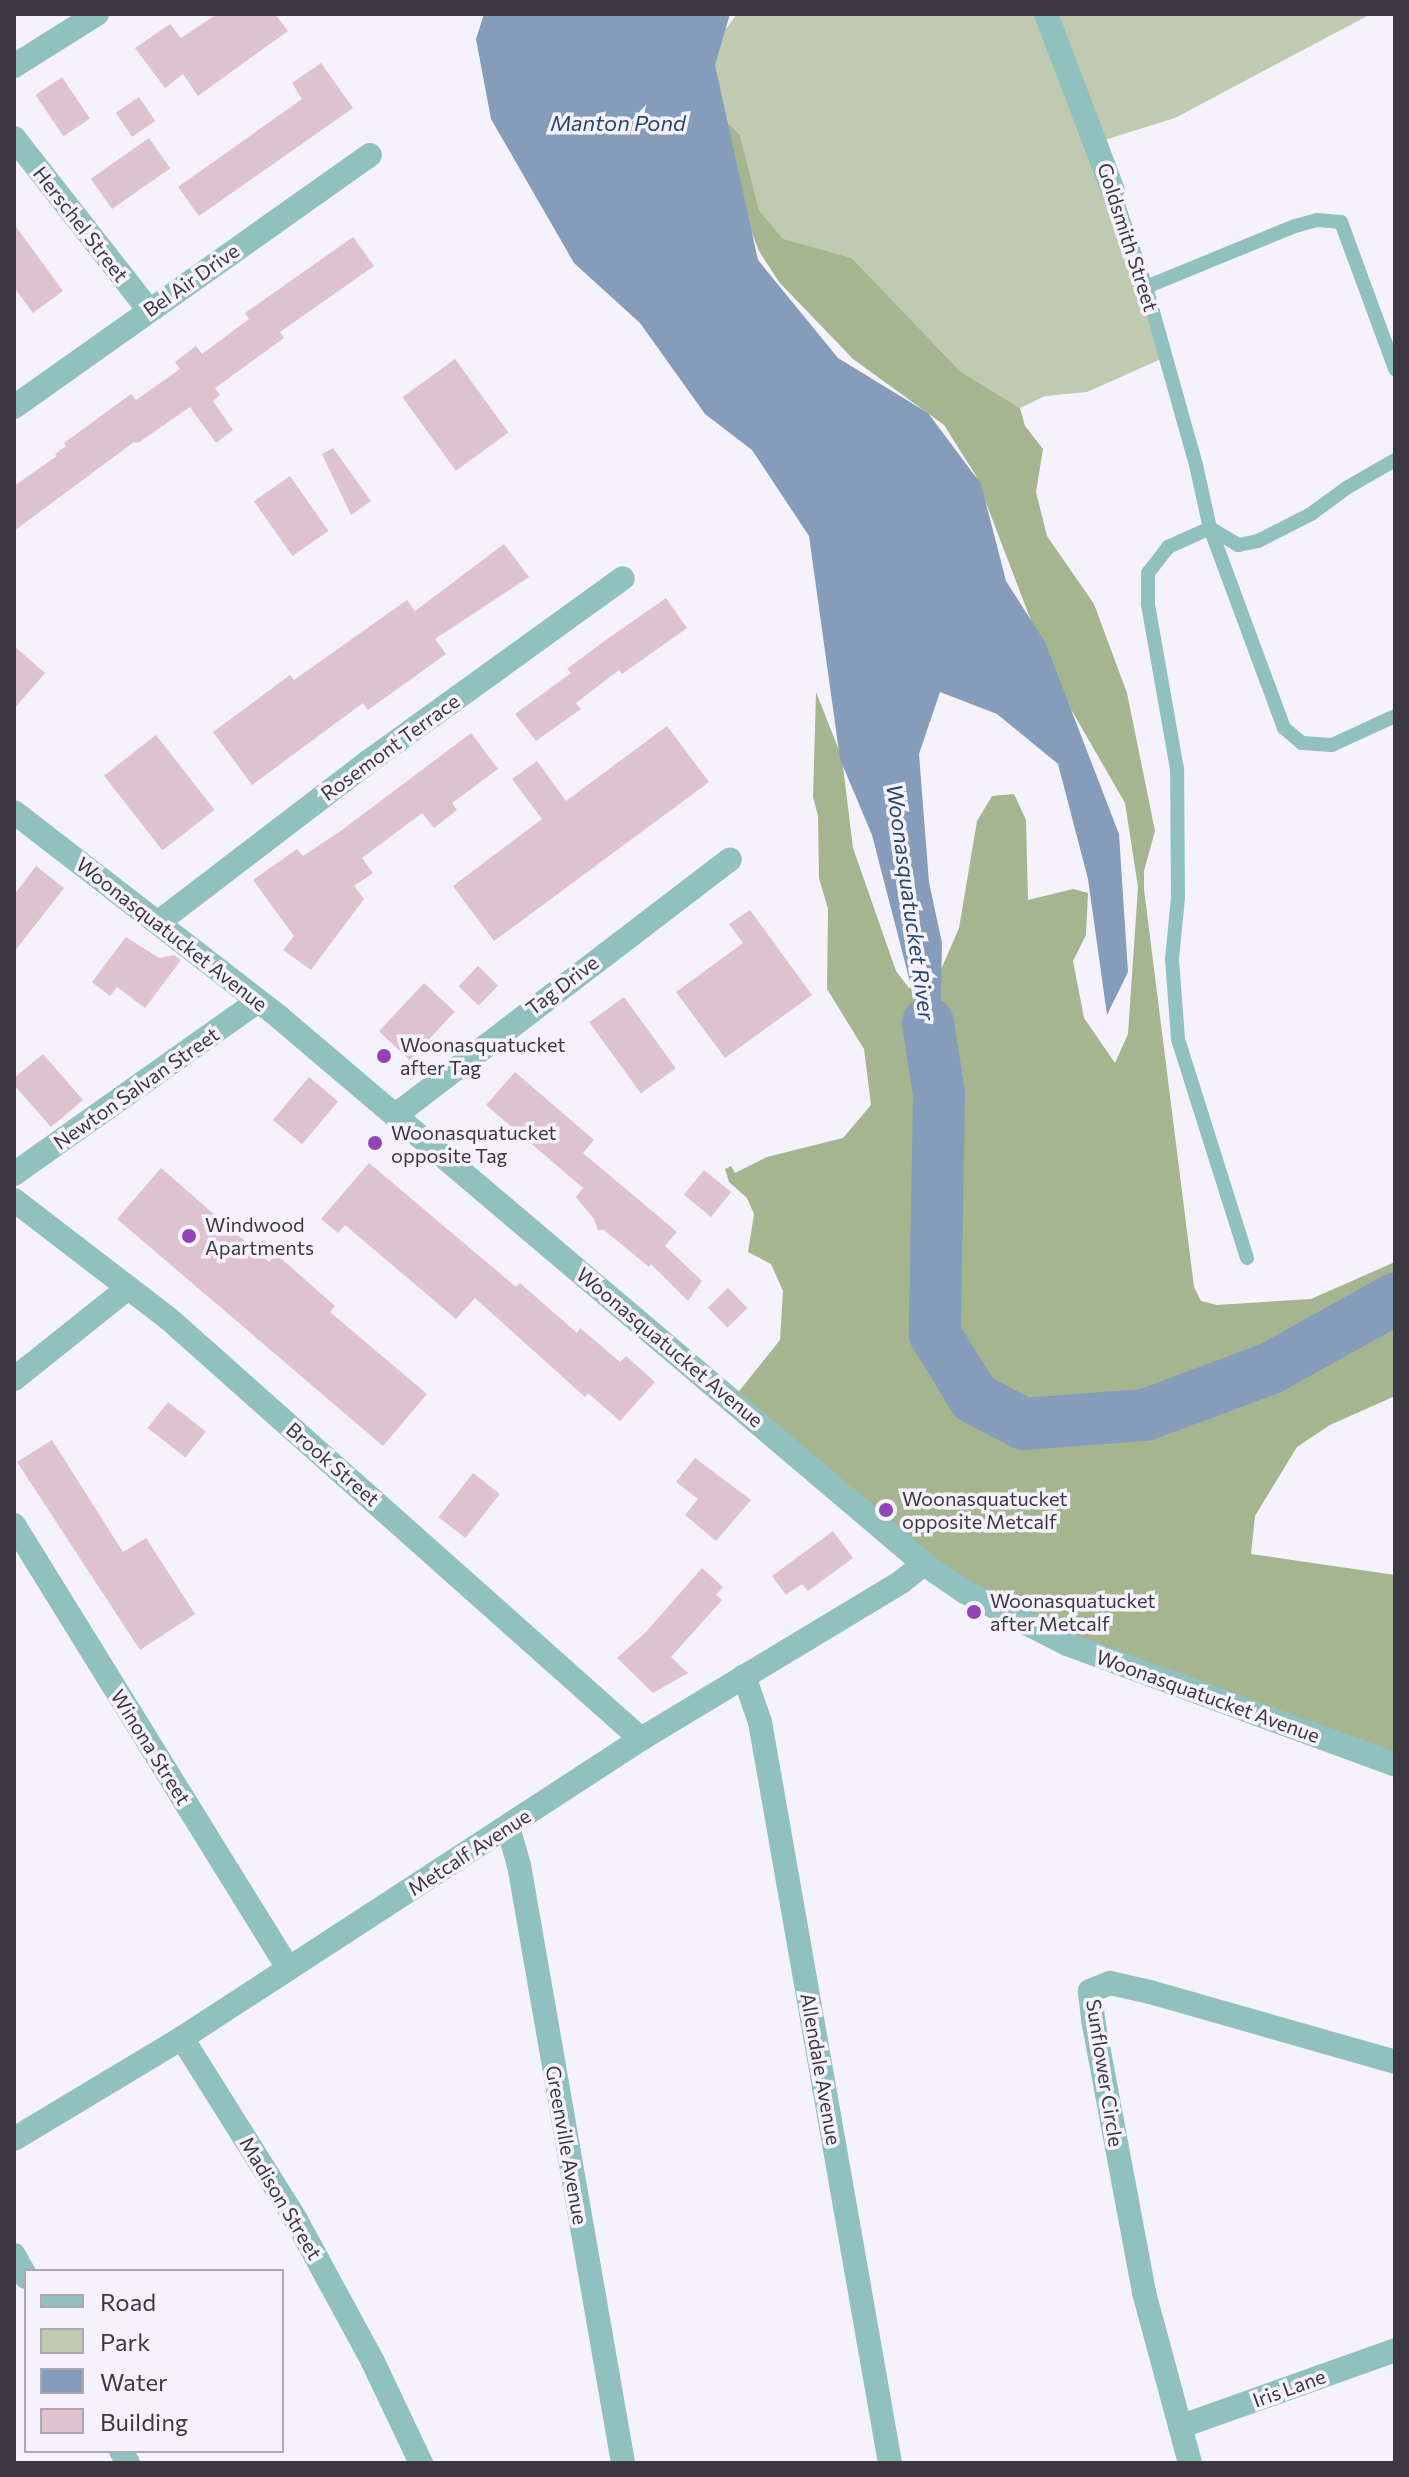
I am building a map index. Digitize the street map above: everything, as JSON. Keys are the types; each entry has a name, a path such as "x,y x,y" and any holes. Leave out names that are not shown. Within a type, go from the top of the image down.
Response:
{"street":[{"path":"14,66 97,14"},
{"name":"Goldsmith Street","path":"1046,14 1113,190"},
{"name":"Herschel Street","path":"14,138 149,310"},
{"name":"Bel Air Drive","path":"14,407 370,155"},
{"name":"Rosemont Terrace","path":"160,921 368,762 623,578"},
{"name":"Woonasquatucket Avenue","path":"14,812 160,921 397,1114 924,1564 965,1592 1067,1644 1395,1765"},
{"name":"Tag Drive","path":"397,1114 730,859"},
{"name":"Newton Salvan Street","path":"14,1174 258,1001"},
{"name":"Brook Street","path":"14,1200 192,1340 641,1739"},
{"path":"14,1379 128,1288"},
{"name":"Winona Street","path":"14,1525 288,1968"},
{"name":"Metcalf Avenue","path":"14,2139 182,2038 641,1739 901,1582 924,1564"},
{"name":"Allendale Avenue","path":"744,1676 760,1722 890,2463"},
{"name":"Greenville Avenue","path":"508,1827 519,1865 623,2463"},
{"name":"Sunflower Circle","path":"1190,2463 1144,2292 1090,1991 1110,1983 1123,1986 1395,2062"},
{"name":"Madison Street","path":"182,2038 289,2208 373,2362 421,2463"},
{"path":"14,2255 24,2273"},
{"name":"Iris Lane","path":"1182,2426 1395,2350"}],"lane":[{"name":"Goldsmith Street","path":"1113,190 1146,287 1196,465 1210,528 1284,728 1302,743 1332,745 1395,716"},
{"path":"1146,287 1295,226 1317,220 1341,222 1395,369"},
{"path":"1247,1258 1178,1039 1172,959 1178,898 1177,769 1148,604 1148,573 1168,547 1210,528 1238,545 1258,541 1311,514 1348,487 1395,460"}],"green space":[{"path":"737,14 1371,14 1175,118 1098,142 1161,359 1087,392 1045,396 1020,408 960,371 852,258 783,240 759,210 740,135 708,112 716,42"},
{"path":"720,116 740,135 759,210 783,239 852,258 960,371 1020,408 1025,426 1043,449 1036,492 1047,536 1094,604 1127,693 1155,831 1144,871 1144,889 1194,1287 1201,1301 1217,1305 1311,1299 1395,1262 1395,1396 1330,1425 1297,1447 1255,1516 1251,1554 1395,1575 1395,1760 1063,1636 917,1550 736,1395 780,1340 783,1291 771,1264 748,1252 754,1214 747,1198 729,1182 725,1169 731,1166 735,1173 767,1157 843,1138 871,1105 864,1049 827,989 828,909 819,878 818,816 813,797 816,692 842,758 853,848 896,971 909,988 936,981 959,928 977,821 992,796 1014,794 1026,820 1028,900 1073,889 1088,893 1086,935 1073,961 1084,1018 1115,1063 1128,1034 1138,887 1125,803 1053,678 975,474 944,425 853,359 779,282 759,251 719,149"}],"water":[{"name":"Manton Pond","path":"484,14 730,14 715,65 758,260 838,358 928,413 981,484 1006,581 1045,642 1119,834 1128,972 1107,1015 1088,879 1058,764 997,714 940,692 919,754 929,882 942,943 939,1094 872,835 840,759 809,536 752,450 705,414 640,323 574,263 491,119 476,39"}],"building":[{"path":"217,14 275,14 288,31 198,96 183,74 165,88 135,48 170,24 181,38"},
{"path":"321,63 353,108 199,216 178,187 302,99 292,83"},
{"path":"62,77 90,118 63,136 35,95"},
{"path":"139,97 155,121 132,137 116,113"},
{"path":"149,138 170,168 112,209 91,179"},
{"path":"14,224 63,291 33,313 14,287"},
{"path":"353,237 374,266 280,332 284,338 215,388 220,395 213,401 233,430 216,443 190,407 138,443 134,442 14,531 14,486 57,456 55,454 66,446 64,443 131,394 136,400 180,369 175,362 196,346 202,354 249,319 245,313"},
{"path":"455,359 508,433 456,471 402,397"},
{"path":"333,448 371,501 351,515 322,454"},
{"path":"290,476 328,531 292,556 254,501"},
{"path":"504,544 529,577 435,639 446,654 368,710 363,703 252,785 213,732 290,675 294,680 407,600 415,611"},
{"path":"666,598 687,628 622,674 619,670 576,703 581,709 536,741 515,714 571,673 567,669"},
{"path":"14,646 45,673 14,709"},
{"path":"667,726 709,782 494,941 453,886 542,819 512,779 537,761 566,801"},
{"path":"471,733 498,769 452,803 457,810 434,828 422,813 362,858 373,873 354,886 364,899 311,970 283,950 294,936 253,880 297,849 303,856 342,830"},
{"path":"156,735 214,810 162,850 104,776"},
{"path":"36,866 64,888 14,952 14,895"},
{"path":"750,910 812,995 725,1058 676,992 743,943 729,924"},
{"path":"126,937 159,958 174,955 181,960 145,1008 117,987 110,996 92,982"},
{"path":"478,966 498,985 479,1006 459,986"},
{"path":"424,983 455,1012 410,1060 379,1031"},
{"path":"624,997 676,1068 641,1093 589,1022"},
{"path":"43,1054 83,1100 51,1127 14,1085 14,1078"},
{"path":"515,1072 594,1140 583,1153 677,1232 665,1246 702,1281 688,1301 651,1264 649,1267 604,1230 598,1230 594,1219 576,1197 583,1188 486,1105"},
{"path":"309,1077 338,1101 302,1144 273,1120"},
{"path":"369,1163 516,1287 520,1283 577,1333 580,1328 620,1362 626,1356 655,1382 620,1421 588,1393 585,1397 475,1298 456,1319 345,1225 338,1233 321,1219"},
{"path":"161,1168 269,1262 276,1254 335,1306 330,1312 427,1394 383,1446 117,1219"},
{"path":"704,1170 731,1192 711,1217 684,1195"},
{"path":"728,1288 747,1308 727,1328 708,1307"},
{"path":"168,1402 206,1432 186,1458 148,1428"},
{"path":"52,1440 123,1552 146,1538 195,1614 140,1650 17,1462"},
{"path":"695,1458 751,1500 716,1541 685,1515 698,1499 676,1482"},
{"path":"473,1473 500,1494 465,1538 439,1517"},
{"path":"833,1531 853,1558 808,1591 802,1584 786,1595 772,1576"},
{"path":"702,1568 723,1587 716,1595 722,1600 671,1657 688,1673 653,1693 617,1658 646,1632"}],"waterway":[{"name":"Woonasquatucket River","path":"928,1023 939,1094 935,1334 974,1398 1024,1424 1145,1415 1269,1369 1395,1299"}],"place":[{"name":"Woonasquatucket after Tag","path":"384,1056"},
{"name":"Woonasquatucket opposite Tag","path":"375,1143"},
{"name":"Windwood Apartments","path":"189,1236"},
{"name":"Woonasquatucket opposite Metcalf","path":"886,1510"},
{"name":"Woonasquatucket after Metcalf","path":"974,1612"}]}
